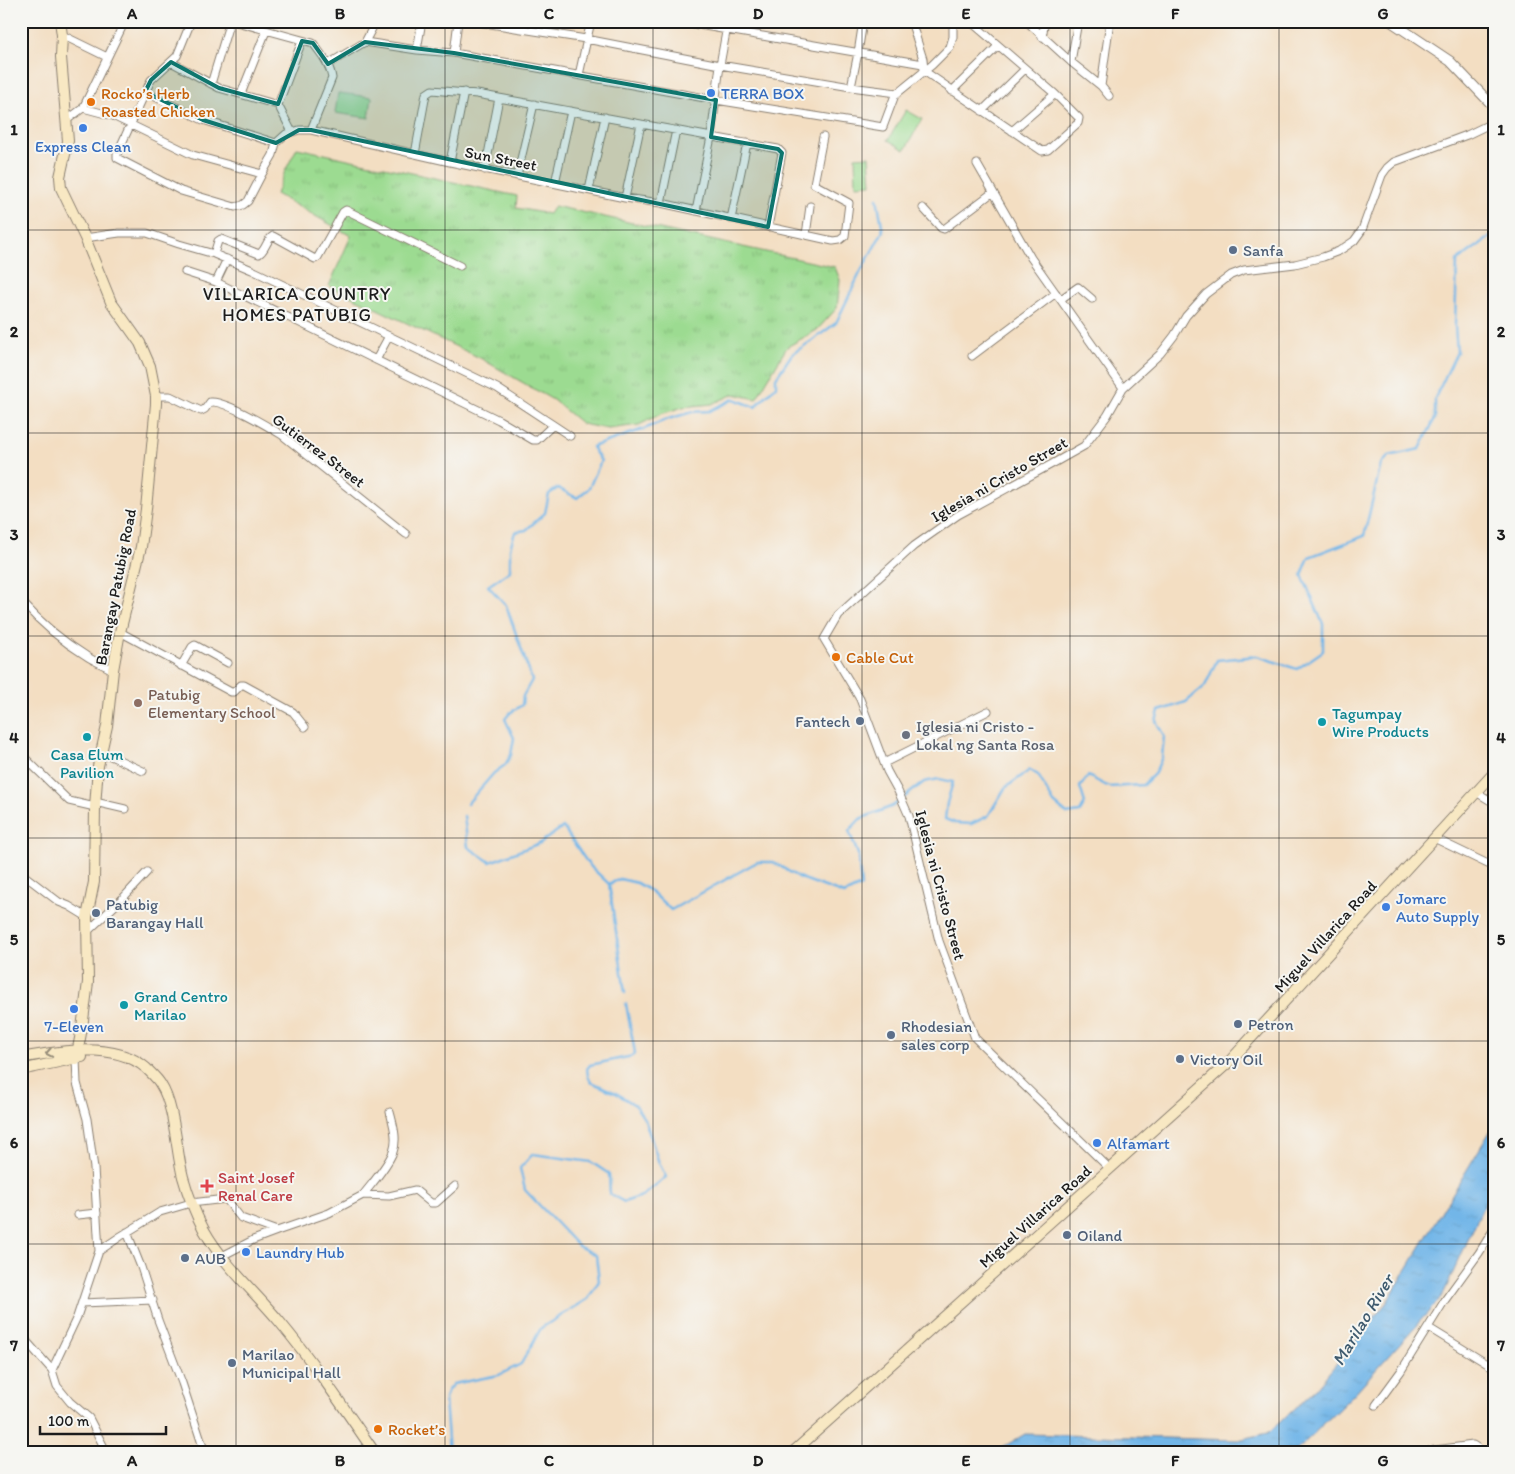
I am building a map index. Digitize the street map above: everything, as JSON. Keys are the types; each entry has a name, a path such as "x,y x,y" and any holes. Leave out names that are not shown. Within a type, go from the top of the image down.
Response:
{"highway":[{"path":"21,1448 27,1453"}],"main road":[{"name":"Barangay Patubig Road","path":"60,21 68,141 60,177 61,188 85,238 111,302 140,342 150,366 156,396 141,547 120,632 113,670 107,726 98,766 95,804 94,882 87,918 88,982 82,1028 76,1054"},
{"name":"Miguel Villarica Road","path":"792,1453 1229,1062 1494,773"},
{"path":"21,1058 61,1051 76,1054"},
{"path":"21,1070 76,1054 97,1051 124,1055 145,1067 161,1085 172,1119 183,1178 205,1231 222,1256 322,1376 375,1453"}],"street":[{"path":"67,120 82,108 125,21"},
{"path":"145,92 203,120 276,143 273,155 248,201 243,205 235,207 181,191 117,158 130,124 145,92 151,80 177,56 190,24 195,21"},
{"path":"211,84 231,21 313,43 331,69 332,78 311,130"},
{"path":"328,64 365,42 376,21"},
{"path":"417,50 422,21"},
{"path":"454,53 458,21"},
{"path":"470,21 586,39 720,65 851,87 897,92"},
{"path":"579,75 591,21"},
{"path":"676,21 858,53 924,68 952,91 1042,151 1048,150 1079,121 1078,116 970,21"},
{"path":"696,211 711,137 720,65 728,21"},
{"path":"851,87 863,21"},
{"path":"892,21 911,23 919,45 924,68"},
{"path":"365,42 417,50 454,53 883,128 894,95 924,68 932,65 950,47 953,37 953,21"},
{"path":"1026,21 1042,37 1101,86 1109,96"},
{"path":"1042,37 1045,21"},
{"path":"1071,62 1078,21"},
{"path":"1101,86 1110,21"},
{"path":"1390,21 1405,25 1450,61 1494,107"},
{"path":"241,94 266,31"},
{"path":"62,35 107,57"},
{"path":"278,105 302,41"},
{"path":"952,91 998,46"},
{"path":"171,62 211,84 278,105 292,132"},
{"path":"982,111 1025,69"},
{"path":"415,154 426,94 432,90 464,92 778,149 782,153 768,227"},
{"path":"450,162 464,92"},
{"path":"1012,131 1055,94"},
{"path":"485,170 499,98"},
{"path":"517,176 534,104"},
{"path":"82,108 113,116 193,155 262,174"},
{"path":"556,183 571,111"},
{"path":"589,190 605,117"},
{"name":"Iglesia ni Cristo Street","path":"1110,1169 975,1038 938,941 909,816 884,763 860,699 824,638 838,615 914,546 958,515 1084,446 1107,416 1123,388 1160,354 1186,316 1206,294 1232,274 1244,270 1294,264 1339,251 1354,241 1362,230 1382,175 1394,162 1467,135 1494,122"},
{"path":"625,198 640,124"},
{"name":"Sun Street","path":"276,143 286,134 299,130 311,130 485,170 625,198 661,203 833,241 840,240 845,236 849,203 814,184 823,137"},
{"path":"661,203 676,130"},
{"path":"731,219 747,143"},
{"path":"977,164 1031,258 1123,388"},
{"path":"923,208 944,229 992,193"},
{"path":"806,235 810,206"},
{"path":"214,254 218,241 221,239 261,254 273,236 315,259 346,210 460,266"},
{"path":"85,238 119,233 147,233 227,259 497,388 570,436"},
{"path":"216,282 227,259"},
{"path":"185,272 216,282 499,420 533,440 537,440 553,425"},
{"path":"972,356 1059,296 1078,287 1092,299"},
{"path":"376,360 389,336"},
{"name":"Gutierrez Street","path":"156,396 170,396 200,411 205,409 210,402 225,405 269,427 282,435 406,534"},
{"path":"21,600 58,635 85,656 113,670"},
{"path":"120,632 231,692 244,685 293,712 305,727"},
{"path":"181,666 192,647 195,646 228,663"},
{"path":"884,763 988,711"},
{"path":"100,751 143,771"},
{"path":"21,754 69,801 124,808"},
{"path":"1476,792 1494,803"},
{"path":"1434,838 1494,867"},
{"path":"87,932 147,872"},
{"path":"21,873 59,902 87,918"},
{"path":"52,1370 77,1317 99,1252 94,1168 87,1119 77,1083 76,1054"},
{"path":"222,1256 253,1240 329,1213 364,1195 393,1151 395,1139 394,1126 390,1112"},
{"path":"364,1195 390,1196 414,1190 430,1202 436,1203 455,1186"},
{"path":"99,1252 160,1212 192,1203 226,1199 241,1218 277,1231"},
{"path":"78,1215 97,1213"},
{"path":"1376,1405 1401,1371 1494,1229"},
{"path":"127,1232 153,1300 158,1320 182,1383 205,1453"},
{"path":"82,1303 153,1300"},
{"path":"1429,1328 1494,1368"},
{"path":"21,1335 52,1370 57,1386 70,1402 88,1418 107,1453"},
{"path":"1412,1453 1472,1445 1486,1453"}],"highlighted area":[{"path":"302,41 313,43 328,64 365,42 454,53 716,100 711,137 778,149 782,153 768,227 311,130 299,130 276,143 203,120 145,92 151,80 171,62 219,88 278,104"}],"green space":[{"path":"338,93 372,97 369,118 335,113"},
{"path":"906,110 922,119 905,150 888,140"},
{"path":"297,148 517,196 516,208 549,214 554,206 835,267 840,280 837,308 817,330 787,347 756,399 734,394 712,404 683,407 661,414 639,425 608,429 582,424 553,400 480,358 329,286 351,236 276,194"},
{"path":"869,156 871,184 856,185 855,157"}],"water":[{"path":"1494,1125 1494,1183 1442,1297 1353,1395 1294,1453 993,1453 1025,1434 1238,1440 1268,1433 1313,1392 1387,1302"}],"waterway":[{"path":"467,804 494,773 505,765 511,755 514,738 505,719 522,705 523,696 532,680 506,605 488,586 510,571 510,548 515,532 526,530 545,513 549,494 558,488 577,498 589,488 601,461 592,447 665,420 692,412 709,411 734,399 755,407 776,386 776,378 792,354 836,323 883,231 877,198"},
{"path":"609,884 620,879 637,883 652,892 671,910 757,862 773,862 798,877 844,894 861,886 858,854 849,831 860,819 893,806 924,782 939,779 953,782 945,819 955,823 971,824 988,816 1005,788 1030,770 1038,775 1054,803 1067,814 1080,812 1085,803 1080,787 1088,776 1109,787 1143,785 1155,773 1162,757 1164,736 1156,721 1159,711 1186,702 1205,686 1217,660 1257,656 1297,669 1323,651 1323,624 1302,575 1309,557 1364,536 1381,464 1389,456 1420,449 1435,418 1435,398 1457,352 1455,326 1457,261 1494,234"},
{"path":"464,816 468,847 490,862 540,843 563,827 589,865 609,884"},
{"path":"609,884 625,993"},
{"path":"449,1453 445,1399 448,1390 453,1384 499,1375 521,1364 541,1328 588,1299 599,1281 596,1255 578,1246 525,1190 520,1168 533,1154 591,1162 609,1174 610,1194 624,1202 642,1196 666,1177 659,1163 645,1120 635,1105 616,1093 591,1082 588,1076 587,1069 590,1065 633,1056 635,1053 626,1004"}],"place":[{"name":"TERRA BOX","path":"711,93"},
{"name":"Rocko’s Herb Roasted Chicken","path":"91,102"},
{"name":"Express Clean","path":"83,128"},
{"name":"Sanfa","path":"1233,250"},
{"name":"Cable Cut","path":"836,657"},
{"name":"Patubig Elementary School","path":"138,703"},
{"name":"Fantech","path":"860,721"},
{"name":"Tagumpay Wire Products","path":"1322,722"},
{"name":"Iglesia ni Cristo - Lokal ng Santa Rosa","path":"906,735"},
{"name":"Casa Elum Pavilion","path":"87,737"},
{"name":"Jomarc Auto Supply","path":"1386,907"},
{"name":"Patubig Barangay Hall","path":"96,913"},
{"name":"Grand Centro Marilao","path":"124,1005"},
{"name":"7-Eleven","path":"74,1009"},
{"name":"Petron","path":"1238,1024"},
{"name":"Rhodesian sales corp","path":"891,1035"},
{"name":"Victory Oil","path":"1180,1059"},
{"name":"Alfamart","path":"1097,1143"},
{"name":"Saint Josef Renal Care","path":"207,1186"},
{"name":"Oiland","path":"1067,1235"},
{"name":"Laundry Hub","path":"246,1252"},
{"name":"AUB","path":"185,1258"},
{"name":"Marilao Municipal Hall","path":"232,1363"},
{"name":"Rocket’s","path":"378,1429"}],"district":[{"name":"VILLARICA COUNTRY HOMES PATUBIG","path":"297,304"}],"water label":[{"name":"Marilao River","path":"1363,1320"}]}
